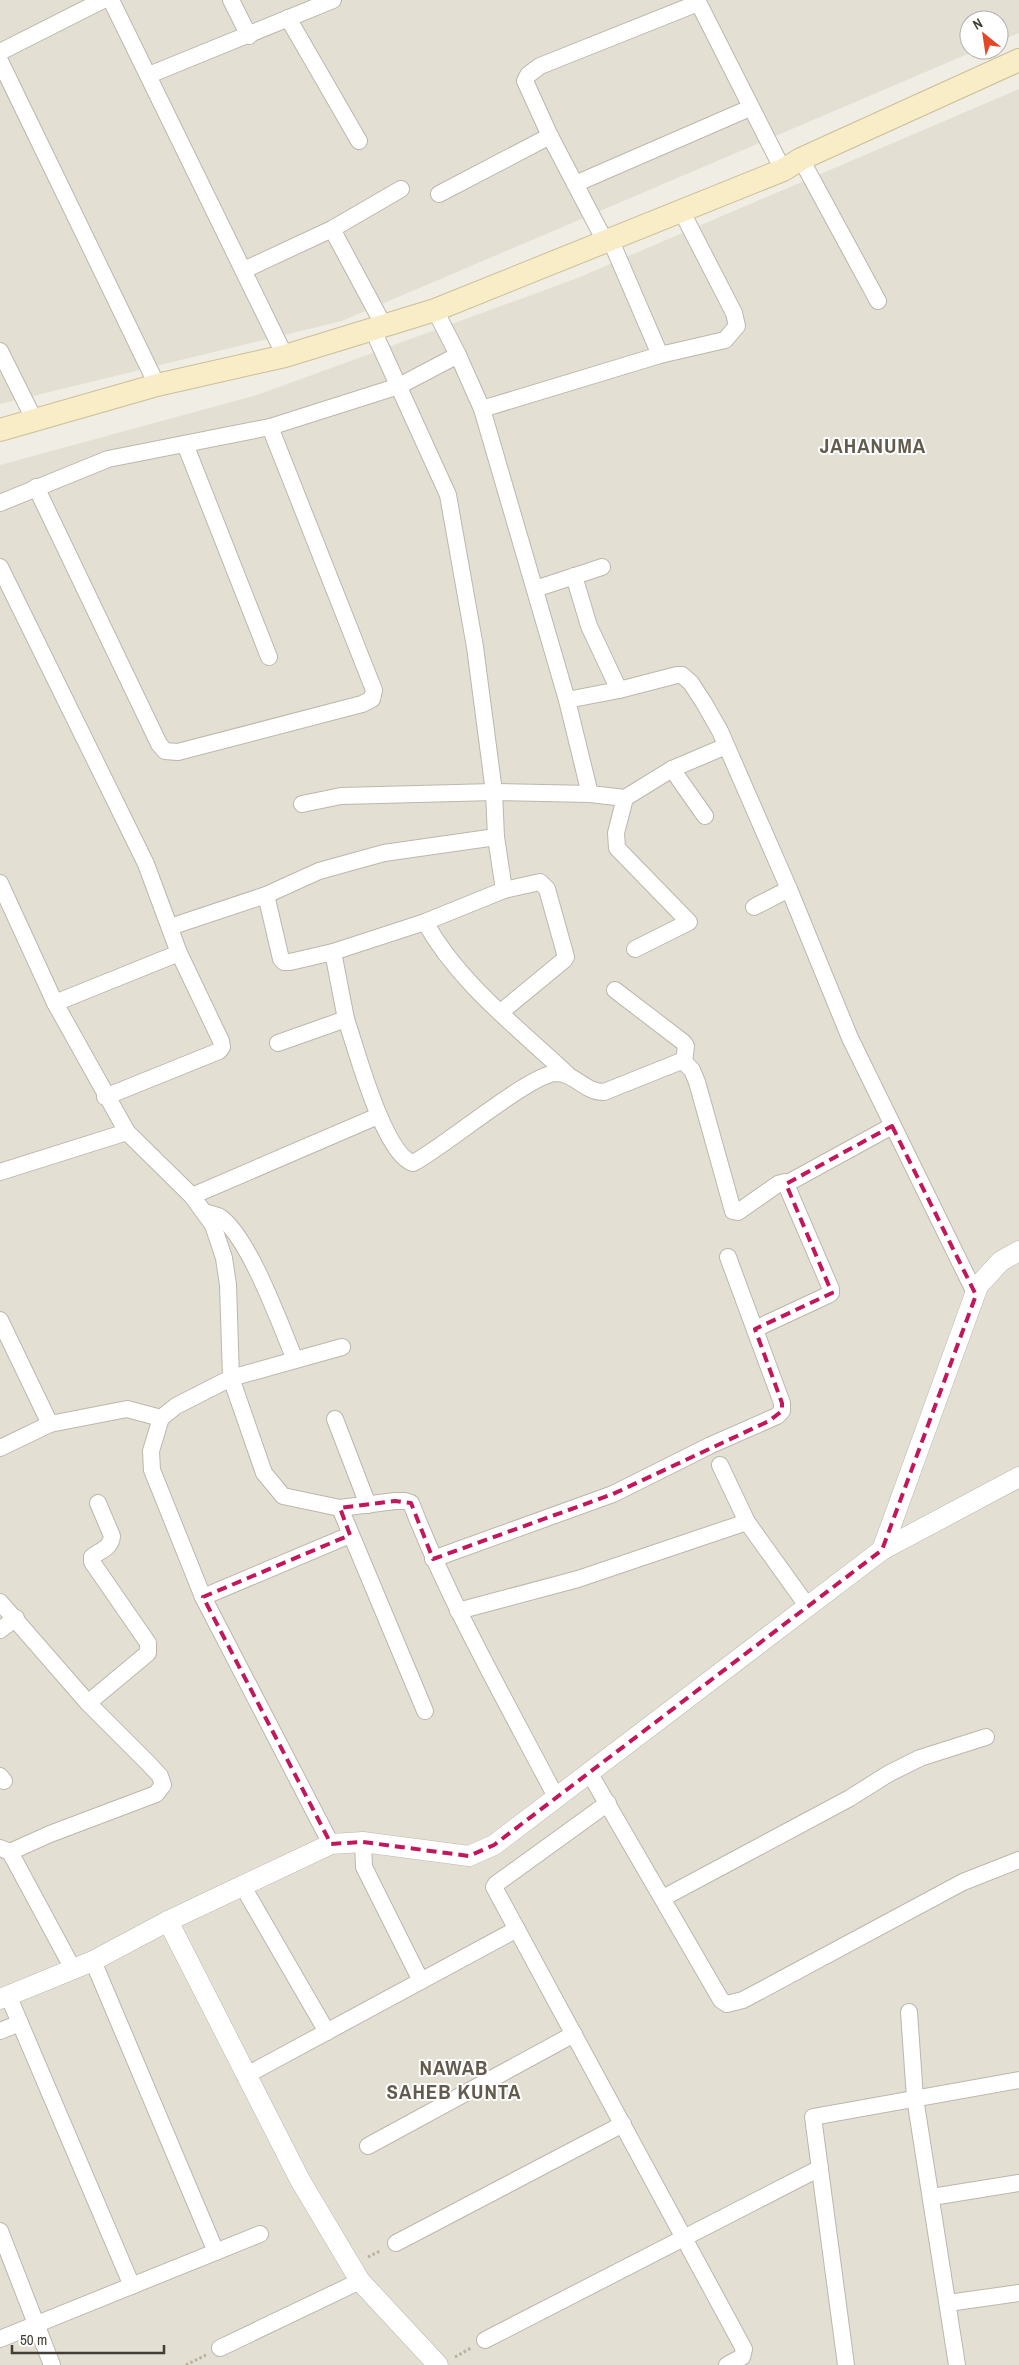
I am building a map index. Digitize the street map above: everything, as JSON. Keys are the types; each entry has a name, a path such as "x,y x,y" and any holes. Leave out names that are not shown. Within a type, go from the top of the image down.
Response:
{"main road":[{"path":"0,430 157,386 285,356 435,310 682,212 792,165 1019,60"}],"street":[{"path":"0,52 103,0"},
{"path":"111,0 285,356"},
{"path":"232,0 249,36"},
{"path":"148,75 249,36 333,0"},
{"path":"660,355 608,242 550,136 526,81 528,74 540,66 698,1 750,108 792,165 878,301"},
{"path":"288,18 358,141"},
{"path":"0,61 157,386"},
{"path":"575,184 750,108"},
{"path":"439,194 550,136"},
{"path":"244,270 332,229 401,189"},
{"path":"482,409 660,355 725,340 738,326 734,313 682,212"},
{"path":"332,229 378,327 399,386 448,494 475,647 494,792 496,837 504,890"},
{"path":"435,310 482,409 567,700 590,794"},
{"path":"0,350 35,421"},
{"path":"0,503 36,487 108,460 270,427 399,386 458,355"},
{"path":"36,487 159,744 165,751 178,752 362,704 372,699 374,690 270,427"},
{"path":"185,444 268,657"},
{"path":"535,589 602,567"},
{"path":"0,568 146,864 179,953 222,1047 219,1051 105,1097"},
{"path":"574,576 588,626 619,690"},
{"path":"567,700 682,675 691,683 704,703 726,746 789,889 850,1038 976,1295"},
{"path":"302,804 341,796 494,792 590,794 625,798 672,769 726,746"},
{"path":"672,769 706,816"},
{"path":"625,798 616,833 618,848 690,922 635,949"},
{"path":"170,927 266,895 319,871 384,853 496,837"},
{"path":"266,895 281,959 284,962 333,952 425,922 504,890 540,882 545,885 566,957 501,1012"},
{"path":"0,883 54,1003 105,1097 127,1132 192,1196 213,1226 224,1258 228,1285 231,1378 264,1473 283,1496 340,1508 395,1501 405,1501 411,1504 433,1560 458,1611 557,1799"},
{"path":"754,907 789,889"},
{"path":"425,922 439,947 501,1012 567,1074 594,1092 604,1092 679,1062 684,1062 692,1070 697,1082 734,1211 738,1212 778,1184 785,1182 786,1184 892,1126"},
{"path":"333,952 346,1019 378,1116 406,1161 413,1163 440,1147 543,1077 550,1074 567,1074"},
{"path":"54,1003 179,953"},
{"path":"615,990 683,1042 686,1046 684,1062"},
{"path":"278,1043 346,1019"},
{"path":"192,1196 378,1116"},
{"path":"0,1172 127,1132"},
{"path":"755,1329 831,1293 786,1184"},
{"path":"203,1212 220,1217 236,1234 267,1293 295,1360"},
{"path":"882,1550 978,1286 986,1275 1001,1261 1019,1251"},
{"path":"433,1560 613,1494 710,1445 777,1416 782,1411 782,1403 728,1257"},
{"path":"0,1320 50,1424"},
{"path":"330,1844 202,1597 152,1470 151,1451 161,1418 176,1406 231,1378 342,1347"},
{"path":"0,1448 50,1424 127,1409 161,1418"},
{"path":"335,1419 368,1505"},
{"path":"720,1465 746,1522 808,1607"},
{"path":"132,2286 20,2023 4,1997 93,1960 168,1921 330,1844 363,1842 468,1856 494,1845 590,1774 882,1550 1019,1477"},
{"path":"88,1703 148,1652 148,1643 92,1562 92,1557 109,1546 112,1536 98,1503"},
{"path":"340,1508 425,1711"},
{"path":"458,1611 578,1579 746,1522"},
{"path":"202,1597 350,1535"},
{"path":"0,1602 16,1618 88,1703 160,1776 163,1785 162,1789 156,1794 5,1850 73,1969"},
{"path":"0,1630 16,1618"},
{"path":"663,1898 850,1798 888,1774 920,1758 986,1738"},
{"path":"590,1774 608,1802 720,2000 727,2004 734,2004 963,1882 1019,1860"},
{"path":"608,1802 494,1887 744,2349 742,2357 727,2365"},
{"path":"363,1842 364,1867 421,1981"},
{"path":"242,1885 326,2032"},
{"path":"168,1921 245,2076 300,2180 356,2273 443,2363"},
{"path":"245,2076 517,1929"},
{"path":"93,1960 216,2252"},
{"path":"909,2012 915,2098 957,2365"},
{"path":"0,2031 20,2023"},
{"path":"368,2146 574,2034"},
{"path":"846,2365 813,2117 1019,2080"},
{"path":"396,2243 623,2124"},
{"path":"485,2340 820,2168"},
{"path":"932,2197 1019,2183"},
{"path":"0,2231 34,2324 52,2365"},
{"path":"0,2339 260,2234"},
{"path":"220,2348 356,2273"},
{"path":"948,2303 1019,2293"}],"path":[{"path":"356,2273 396,2243"},
{"path":"443,2363 485,2340"}],"highlighted area":[{"path":"892,1126 976,1295 882,1550 494,1845 469,1856 363,1842 331,1844 203,1597 350,1535 340,1508 395,1501 411,1503 433,1559 613,1494 769,1421 782,1411 782,1403 755,1329 832,1293 786,1184"}],"shaded area":[{"path":"0,0 1019,0 1019,33 1009,37 1009,10 959,10 959,58 342,321 0,404"},
{"path":"1019,89 1019,2365 0,2365 0,465 257,395 575,279"}],"district":[{"name":"JAHANUMA","path":"873,445"},
{"name":"NAWAB SAHEB KUNTA","path":"454,2079"}]}
